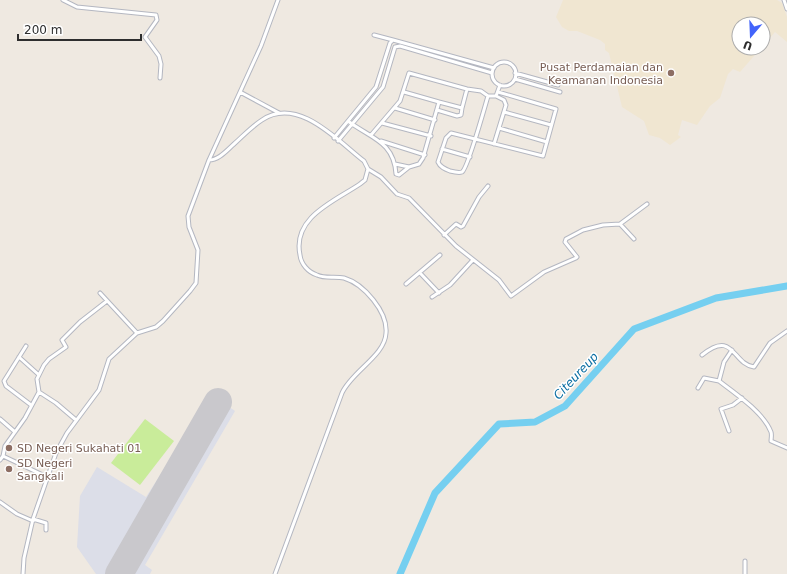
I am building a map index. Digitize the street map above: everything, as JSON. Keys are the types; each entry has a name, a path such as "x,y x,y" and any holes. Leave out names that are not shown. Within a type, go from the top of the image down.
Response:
{"street":[{"path":"63,0 77,7 156,15 157,20 145,37 159,56 161,64 160,78"},
{"path":"23,574 24,558 33,520 58,448 101,386 110,357 138,333 156,327 163,321 196,283 198,272 197,246 190,230 188,216 209,160 261,46 278,0"},
{"path":"784,0 787,9"},
{"path":"374,35 494,68"},
{"path":"334,138 376,88 390,44 393,40"},
{"path":"338,141 383,87 395,46 400,46 492,73"},
{"path":"516,73 514,79 508,84 500,85 494,80 492,73 494,68 499,63 505,62 511,64 516,73 558,85"},
{"path":"371,135 395,108 404,92 409,73 411,72 467,89 481,91 488,96 496,96 505,102 504,112 494,144"},
{"path":"514,79 560,92"},
{"path":"496,96 500,85"},
{"path":"437,110 457,116 460,114 467,89"},
{"path":"240,92 280,113"},
{"path":"404,92 462,108"},
{"path":"488,96 475,138 470,157 464,170 461,172 453,172 439,164 442,149 447,136 451,133 475,138 541,156 543,155 556,109 498,92"},
{"path":"381,141 395,164 397,175 409,167 419,164 425,155 439,102"},
{"path":"395,108 435,120"},
{"path":"504,112 551,125"},
{"path":"209,160 218,157 263,119 280,113 305,116 364,161 368,169 381,177 397,194 409,198 444,235 472,261 499,280 509,295 513,296 544,272 577,257 565,242 566,239 583,230 620,224 648,204"},
{"path":"348,121 381,141 425,155"},
{"path":"382,123 430,136"},
{"path":"499,128 547,142"},
{"path":"442,149 470,157"},
{"path":"395,164 409,167"},
{"path":"275,574 342,393 352,377 380,350 386,336 385,321 380,311 358,285 337,276 317,275 306,267 299,254 300,234 307,221 317,212 360,184 364,180 368,169"},
{"path":"444,235 456,224 461,227 463,226 479,197 488,186"},
{"path":"620,224 634,239"},
{"path":"406,284 440,255"},
{"path":"432,297 450,285 472,261"},
{"path":"420,273 438,293"},
{"path":"100,293 138,333"},
{"path":"76,420 56,403 39,392 36,383 39,374 49,359 66,347 62,340 80,322 108,301"},
{"path":"702,355 721,345 732,350 749,366 754,367 770,343 787,331"},
{"path":"26,346 5,379 4,384 31,405"},
{"path":"719,380 724,362 732,350"},
{"path":"19,357 39,374"},
{"path":"698,388 704,378 719,380 742,398 761,417 771,431 772,441 787,448"},
{"path":"0,460 3,456 5,446 25,418 39,392"},
{"path":"729,431 721,409 732,405 742,398"},
{"path":"0,419 15,432"},
{"path":"3,456 48,477"},
{"path":"0,502 17,514 46,523 46,530"},
{"path":"745,560 745,574"}],"shaded area":[{"name":"Pusat Perdamaian dan Keamanan Indonesia","path":"563,0 777,0 782,3 787,17 787,42 775,32 771,37 771,16 731,16 731,56 754,56 740,72 733,69 728,74 720,98 710,106 697,125 682,120 678,135 681,137 670,145 660,138 649,135 644,121 622,107 609,53 605,50 605,44 600,40 577,31 569,31 562,27 556,17"},
{"path":"212,395 235,411 145,565 152,570 150,574 96,574 77,547 80,496 97,467 146,497"}],"green space":[{"path":"145,419 174,441 140,485 111,463"}],"waterway":[{"name":"Citeureup","path":"400,574 435,493 499,424 535,422 565,406 634,329 716,298 787,286"}],"runway":[{"path":"119,574 218,402"}],"place":[{"name":"Pusat Perdamaian dan Keamanan Indonesia","path":"671,73"},
{"name":"SD Negeri Sukahati 01","path":"9,448"},
{"name":"SD Negeri Sangkali","path":"9,469"}]}
